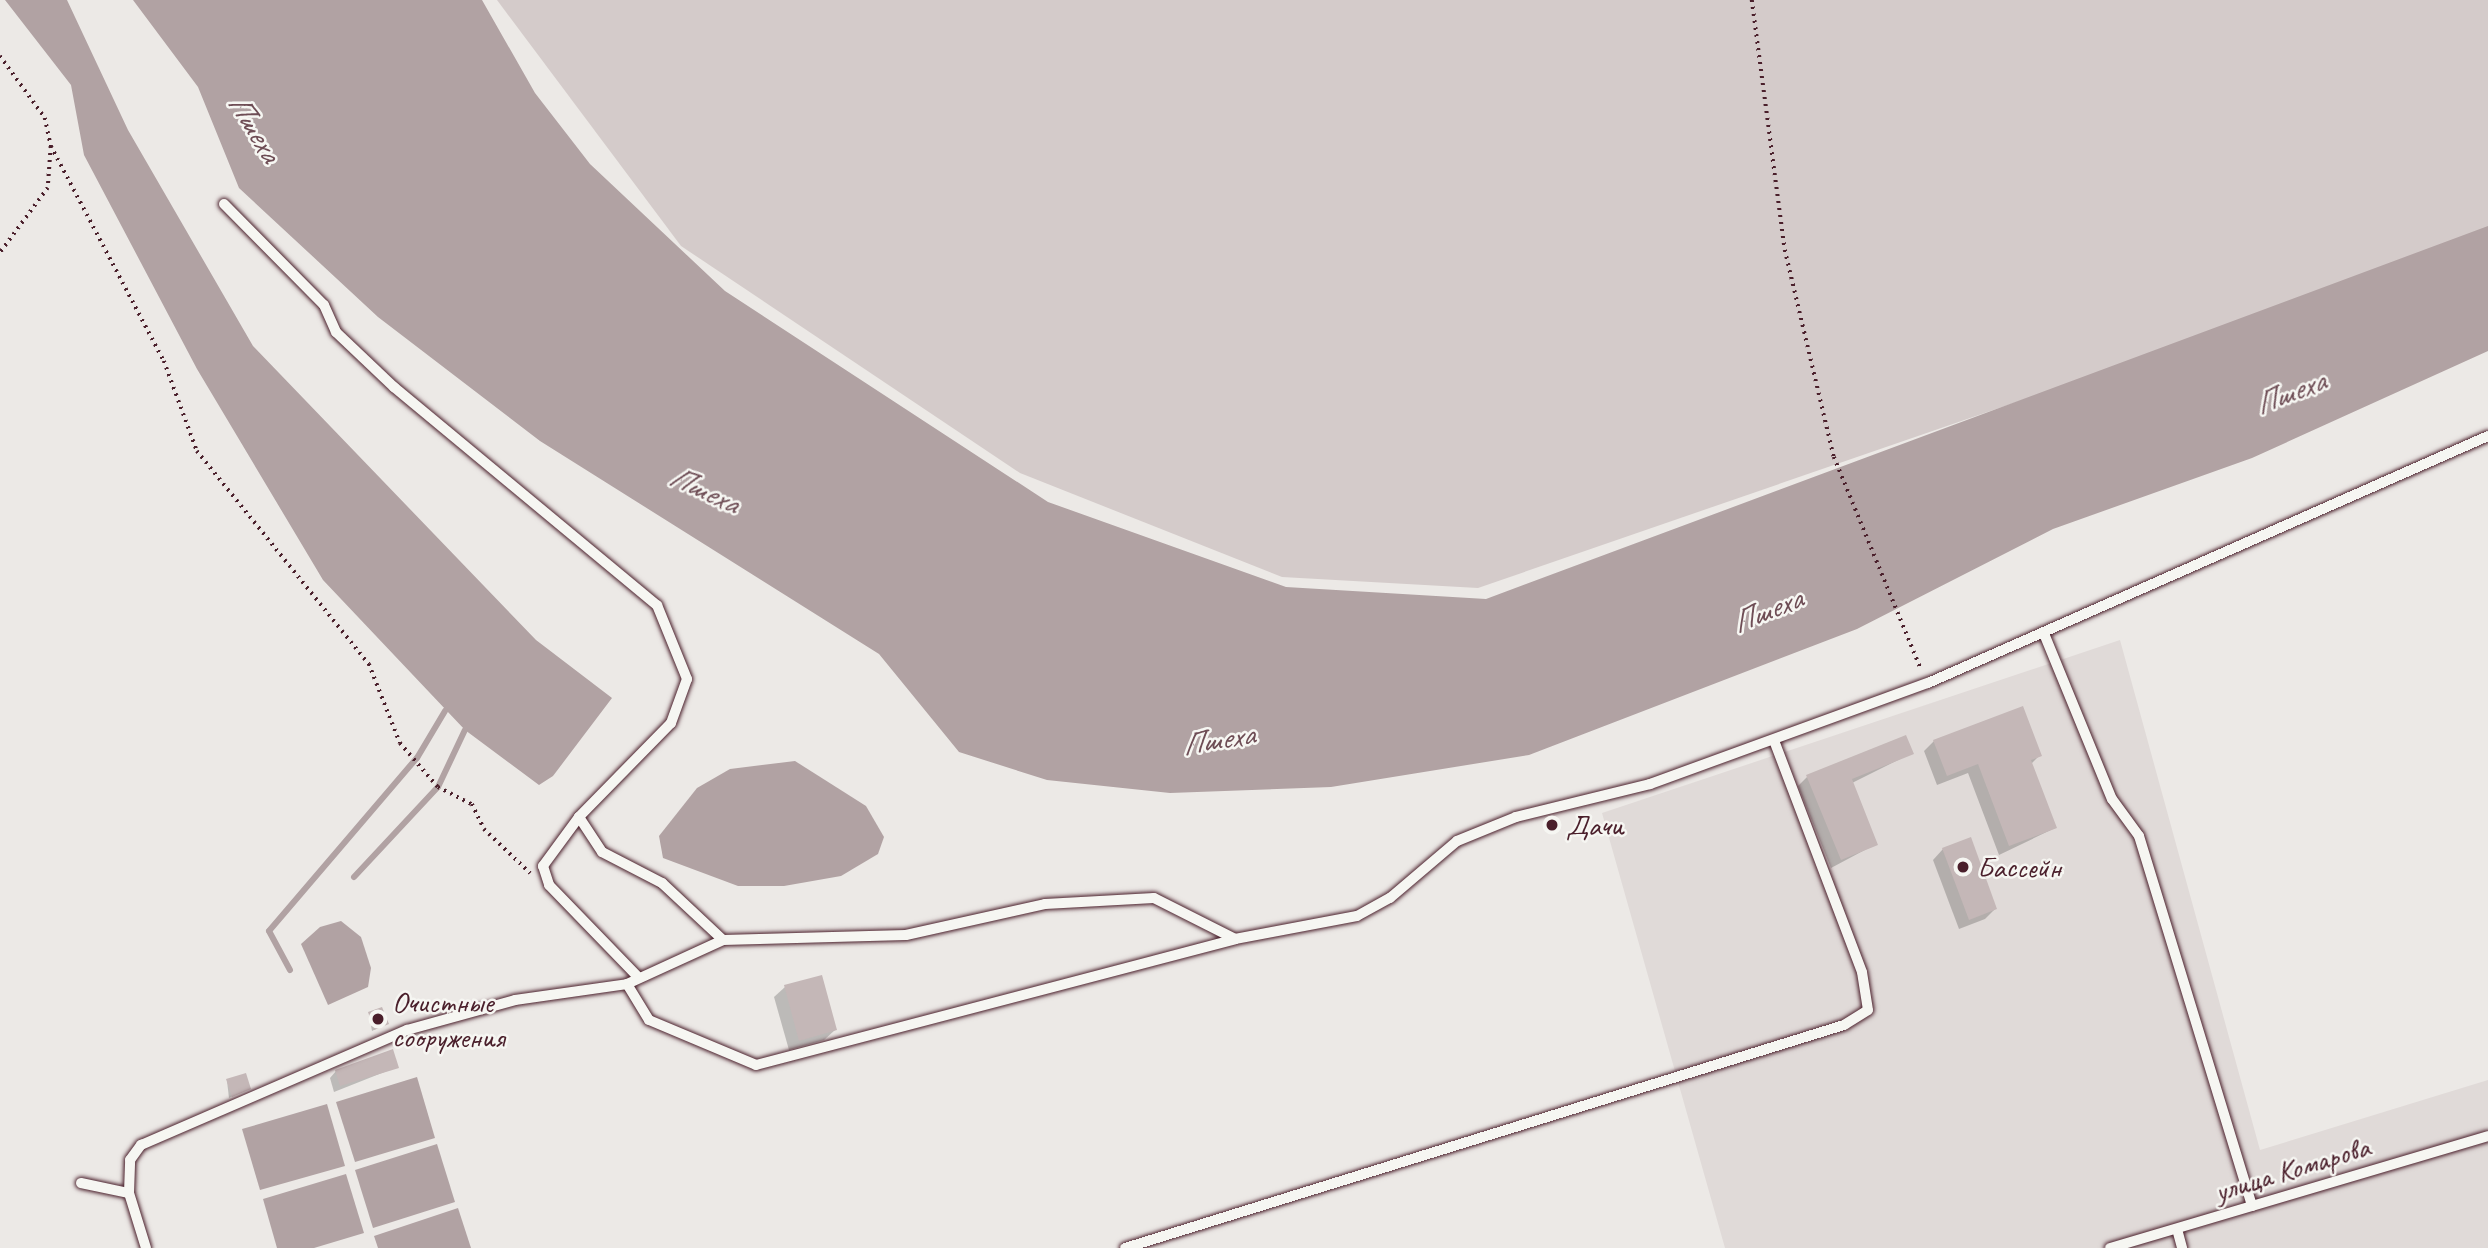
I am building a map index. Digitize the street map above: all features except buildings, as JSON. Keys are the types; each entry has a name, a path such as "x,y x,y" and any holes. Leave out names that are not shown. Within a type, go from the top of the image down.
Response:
{"lane":[{"path":"224,204 324,305 336,332 394,387 516,495 657,606 687,678 671,723 579,817 543,866 549,885 638,977"},
{"path":"627,984 649,1020 756,1065 1235,939 1357,916 1390,898 1457,841 1516,817 1650,784 1928,683 2045,636 2488,436"},
{"path":"2045,636 2112,799 2139,836 2252,1206"},
{"path":"1125,1248 1844,1025 1868,1010 1862,972 1774,740"},
{"path":"579,817 602,852 662,883 723,940"},
{"path":"146,1248 129,1193 130,1160 141,1145 334,1058 515,1000 627,984 723,940 906,935 1045,904 1154,898 1235,939"},
{"name":"улица Комарова","path":"2109,1248 2488,1136"},
{"path":"81,1183 129,1193"},
{"path":"2177,1229 2182,1248"}],"path":[{"path":"1752,0 1785,250 1834,457 1900,628 1928,683"},
{"path":"0,56 45,118 51,146 164,361 197,451 369,664 390,729 438,787 471,804 484,829 519,866 549,885"},
{"path":"0,253 48,188 51,146"}],"shaded area":[{"path":"497,0 2488,0 2488,239 1478,588 1282,577 1020,473 681,246"},
{"path":"2120,640 2260,1150 2488,1080 2488,1248 1725,1248 1602,813"}],"water":[{"path":"5,0 67,0 128,130 253,346 536,640 612,698 553,776 539,785 465,730 323,580 197,369 84,155 71,85"},
{"name":"Пшеха","path":"133,0 482,0 535,93 590,164 725,291 1048,502 1286,587 1486,599 2488,226 2488,351 2252,458 2053,529 1857,629 1529,755 1331,787 1170,793 1047,780 959,752 879,654 540,441 378,317 239,188 198,87"},
{"path":"795,761 866,806 884,837 878,854 841,876 784,886 738,886 663,858 659,836 697,788 730,769"},
{"path":"341,921 361,937 371,968 368,987 328,1005 301,944 320,927"},
{"path":"417,1077 435,1138 355,1162 336,1102"},
{"path":"327,1104 345,1166 260,1190 242,1129"},
{"path":"437,1144 455,1202 373,1228 355,1170"},
{"path":"346,1174 364,1233 314,1248 277,1248 263,1199"},
{"path":"458,1208 471,1248 378,1248 374,1236"}],"waterway":[{"path":"290,970 269,931 417,758 445,711"},
{"path":"354,877 438,787 465,730"}],"place":[{"name":"Дачи","path":"1552,825"},
{"name":"Бассейн","path":"1963,867"},
{"name":"Очистные сооружения","path":"378,1019"}]}
